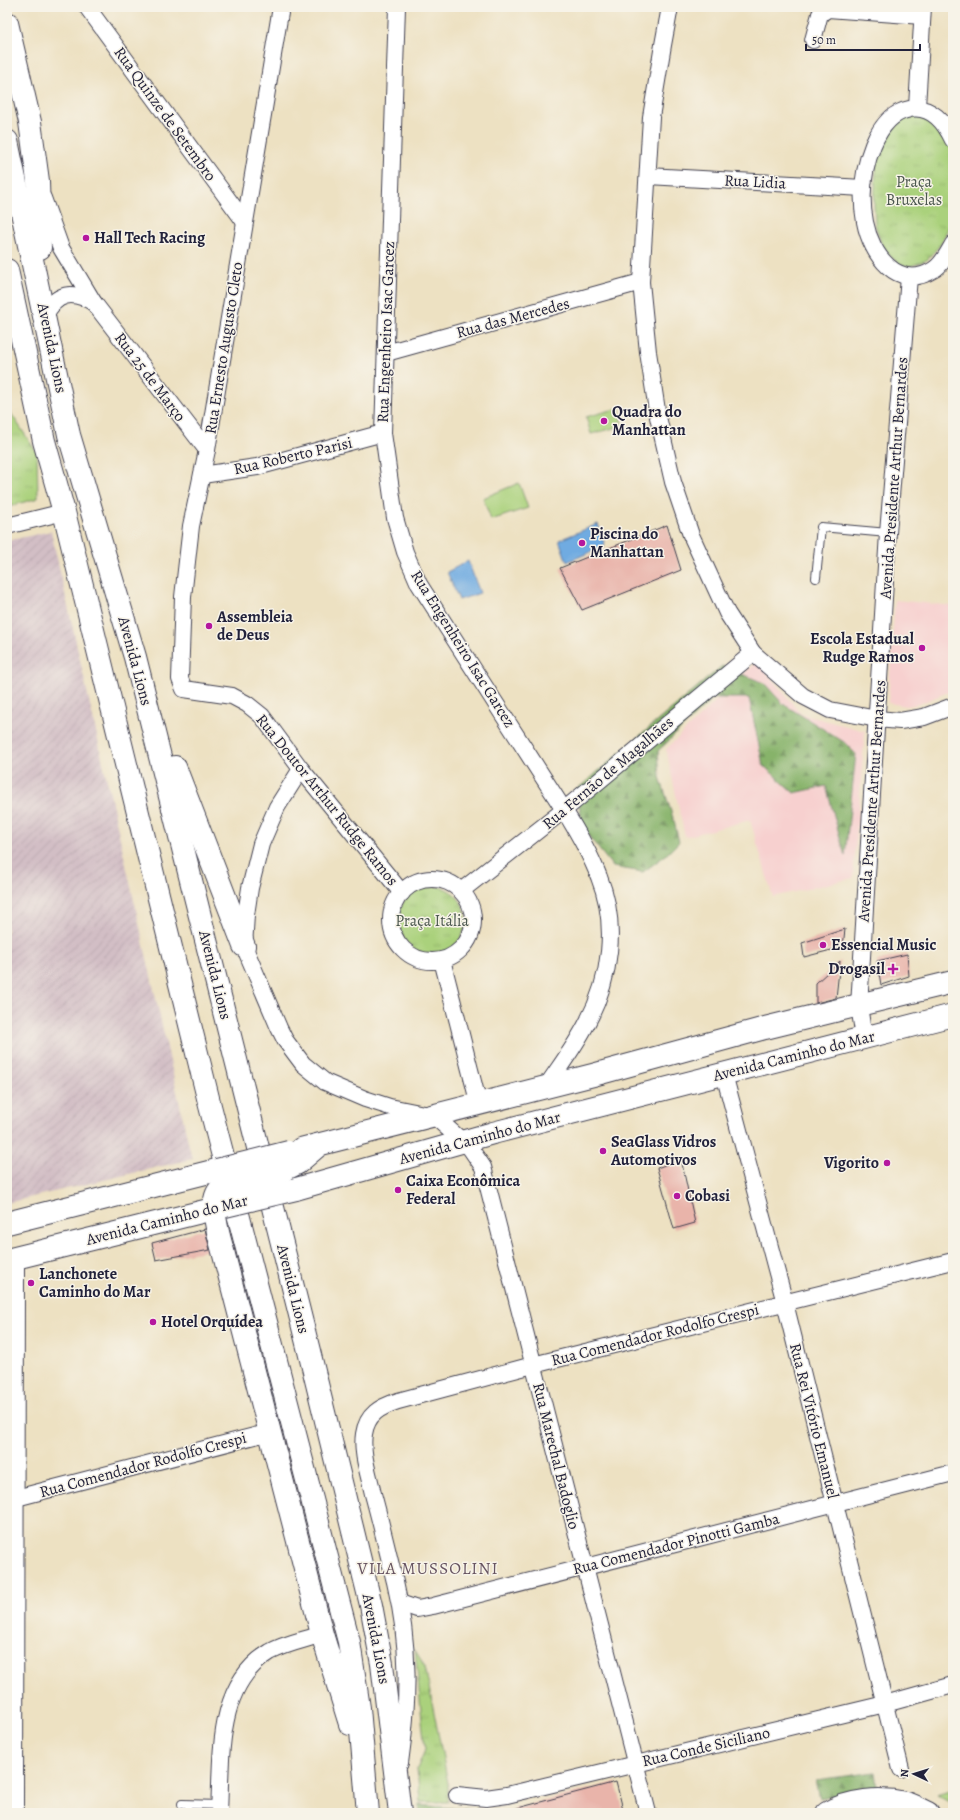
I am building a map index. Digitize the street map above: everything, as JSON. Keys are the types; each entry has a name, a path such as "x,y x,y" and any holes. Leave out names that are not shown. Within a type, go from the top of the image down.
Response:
{"main road":[{"path":"7,24 30,122 38,181 40,292"},
{"name":"Avenida Lions","path":"7,141 70,435 135,657 309,1350 371,1605 382,1664 397,1778 400,1813"},
{"name":"Avenida Lions","path":"7,270 44,441 64,512 210,1106 273,1344 349,1642 359,1708 367,1810"},
{"path":"135,657 201,838 244,946"},
{"name":"Avenida Caminho do Mar","path":"12,1259 220,1193 287,1161 298,1163 319,1144 479,1105 765,1028 953,982"},
{"name":"Avenida Caminho do Mar","path":"7,1223 220,1193 296,1189 463,1141 953,1015"},
{"path":"220,1193 270,1432 322,1634 364,1771"},
{"path":"827,1813 837,1807 875,1799 906,1803 928,1813"}],"street":[{"name":"Rua Quinze de Setembro","path":"87,7 244,222"},
{"name":"Rua Ernesto Augusto Cleto","path":"184,689 181,684 179,674 183,597 191,526 207,450 281,7"},
{"name":"Rua Engenheiro Isac Garcez","path":"397,7 383,433 395,518 405,552 419,584 564,810 580,838 600,877 610,919 610,942 604,978 598,999 587,1023 546,1087"},
{"path":"670,7 662,45 651,117 641,282 649,360 658,417 673,482 692,535 727,613 753,652 803,696 830,710 877,719 900,721 924,717 953,706"},
{"path":"813,40 820,14 828,8 922,12 917,107"},
{"path":"953,140 938,116 927,110 917,107 895,114 885,123 875,139 865,169 863,188 865,224 870,241 888,268 909,277 924,275 934,270 943,260 953,244"},
{"name":"Rua Lidia","path":"648,176 863,188"},
{"name":"Rua 25 de Março","path":"38,181 61,248 94,303 207,450"},
{"name":"Avenida Presidente Arthur Bernardes","path":"864,1038 859,1006 888,533 909,277"},
{"name":"Rua das Mercedes","path":"386,353 641,282"},
{"path":"45,316 53,301 62,296 79,296 94,303"},
{"name":"Rua Roberto Parisi","path":"202,475 257,467 383,433"},
{"path":"7,526 64,512"},
{"name":"Rua Fernão de Magalhães","path":"461,891 564,810 753,652"},
{"name":"Rua Doutor Arthur Rudge Ramos","path":"184,689 224,694 232,696 247,704 269,725 301,768 402,892"},
{"path":"301,768 277,807 261,844 250,888 244,946 285,1040 303,1064 314,1074 336,1087 365,1099 390,1107 434,1116"},
{"path":"438,879 450,883 461,891 469,901 473,913 473,925 470,937 463,948 453,956 442,960 429,961 416,958 405,951 397,941 392,929 392,916 395,903 402,892 412,884 425,880 438,879"},
{"path":"442,960 479,1105"},
{"name":"Rua Rei Vitório Emanuel","path":"724,1074 785,1303 901,1769"},
{"name":"Rua Marechal Badoglio","path":"434,1116 463,1141 478,1158 487,1176 584,1568 648,1813"},
{"path":"12,1259 16,1498 11,1652 11,1752 15,1813"},
{"name":"Rua Comendador Rodolfo Crespi","path":"400,1603 367,1470 363,1442 366,1424 371,1416 382,1406 533,1365 953,1261"},
{"name":"Rua Comendador Rodolfo Crespi","path":"16,1498 270,1432"},
{"name":"Rua Comendador Pinotti Gamba","path":"400,1603 417,1609 434,1606 953,1473"},
{"path":"397,1778 406,1720 408,1687 406,1645 400,1603"},
{"path":"220,1809 224,1728 232,1700 238,1686 253,1665 272,1652 283,1646 322,1634"},
{"name":"Rua Conde Siciliano","path":"457,1795 486,1798 507,1795 884,1704 953,1685"}],"lane":[{"path":"816,578 821,527 888,533"},
{"path":"182,1804 220,1809"}],"shaded area":[{"path":"51,531 192,1159 7,1203 7,541"},
{"name":"Escola Estadual Rudge Ramos","path":"895,600 953,606 953,690 919,704 907,706 888,703"},
{"path":"757,661 801,714 865,731 853,878 773,897 750,820 685,837 666,749"}],"green space":[{"name":"Praça Bruxelas","path":"925,113 950,143 953,154 953,217 941,244 927,260 911,266 901,265 891,257 881,243 875,224 874,204 877,154 893,121"},
{"path":"7,407 37,453 38,498 7,507"},
{"name":"Quadra do Manhattan","path":"619,408 622,426 591,434 586,417"},
{"path":"519,483 528,508 491,520 483,498"},
{"path":"722,666 764,683 783,704 844,742 856,754 845,856 826,786 794,793 763,765 749,698 713,698 658,751 660,777 679,842 666,855 643,872 613,867 584,830 576,790"},
{"name":"Praça Itália","path":"425,886 439,886 451,891 461,901 466,913 466,927 461,939 451,949 439,954 425,954 413,949 403,939 398,927 398,913 403,901 413,891"},
{"path":"415,1650 425,1667 448,1783 448,1802 420,1802 417,1769 425,1750"},
{"path":"875,1772 877,1787 820,1798 816,1780"},
{"path":"953,1789 953,1803 936,1794"},
{"path":"419,1805 489,1811 489,1813 420,1813"}],"water":[{"name":"Piscina do Manhattan","path":"598,524 605,546 567,562 559,540"},
{"path":"468,561 480,593 459,600 447,572"}],"building":[{"path":"667,525 681,570 582,610 560,568"},
{"name":"Essencial Music","path":"845,929 843,947 804,957 802,943"},
{"name":"Drogasil","path":"907,954 909,976 881,985 877,961"},
{"path":"840,961 836,998 816,1003 816,983"},
{"name":"Cobasi","path":"681,1159 695,1223 674,1229 657,1168"},
{"path":"205,1229 210,1250 156,1260 152,1243"},
{"path":"616,1782 624,1813 515,1813 514,1809"}],"place":[{"name":"Hall Tech Racing","path":"86,238"},
{"name":"Quadra do Manhattan","path":"604,421"},
{"name":"Piscina do Manhattan","path":"582,543"},
{"name":"Assembleia de Deus","path":"209,626"},
{"name":"Escola Estadual Rudge Ramos","path":"922,648"},
{"name":"Essencial Music","path":"823,945"},
{"name":"Drogasil","path":"893,969"},
{"name":"SeaGlass Vidros Automotivos","path":"603,1151"},
{"name":"Vigorito","path":"887,1163"},
{"name":"Caixa Econômica Federal","path":"398,1190"},
{"name":"Cobasi","path":"677,1196"},
{"name":"Lanchonete Caminho do Mar","path":"31,1283"},
{"name":"Hotel Orquídea","path":"153,1322"}],"district":[{"name":"VILA MUSSOLINI","path":"428,1568"}]}
